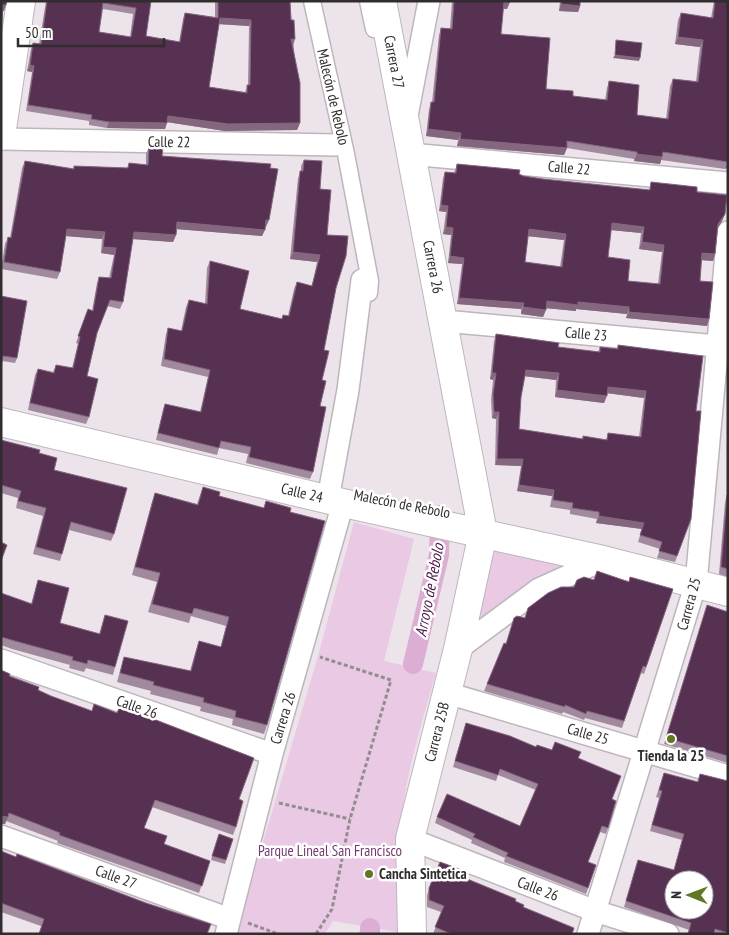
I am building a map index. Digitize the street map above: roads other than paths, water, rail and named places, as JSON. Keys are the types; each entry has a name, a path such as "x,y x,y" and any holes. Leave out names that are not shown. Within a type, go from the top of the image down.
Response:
{"street":[{"path":"1,137 21,1"},
{"name":"Malecón de Rebolo","path":"312,1 346,154 370,281 339,492 468,516 368,1"},
{"name":"Carrera 27","path":"382,1 405,123"},
{"name":"Carrera 26","path":"429,1 405,123 444,321 474,531"},
{"name":"Calle 22","path":"1,137 336,145"},
{"name":"Calle 22","path":"410,154 728,183"},
{"name":"Carrera 25","path":"588,934 696,584 722,347 728,232"},
{"name":"Carrera 26","path":"228,926 272,754 302,652 336,501 362,280"},
{"name":"Calle 23","path":"444,321 722,347"},
{"name":"Calle 24","path":"1,422 336,501 603,560 728,592"},
{"name":"Carrera 25B","path":"412,934 410,839 458,649 474,531"},
{"path":"458,649 539,589 603,560"},
{"name":"Calle 26","path":"1,660 272,754"},
{"name":"Calle 25","path":"447,693 728,776"},
{"name":"Calle 27","path":"1,836 228,926"},
{"name":"Calle 26","path":"410,839 595,911 668,934"}],"waterway":[{"name":"Arroyo de Rebolo","path":"413,664 439,555 440,515"},
{"path":"361,934 370,928"},
{"name":"Arroyo de Rebolo","path":"370,928 370,934"}],"place":[{"name":"Tienda la 25","path":"671,739"},
{"name":"Cancha Sintetica","path":"369,874"}],"park label":[{"name":"Parque Lineal San Francisco","path":"330,851"}]}
